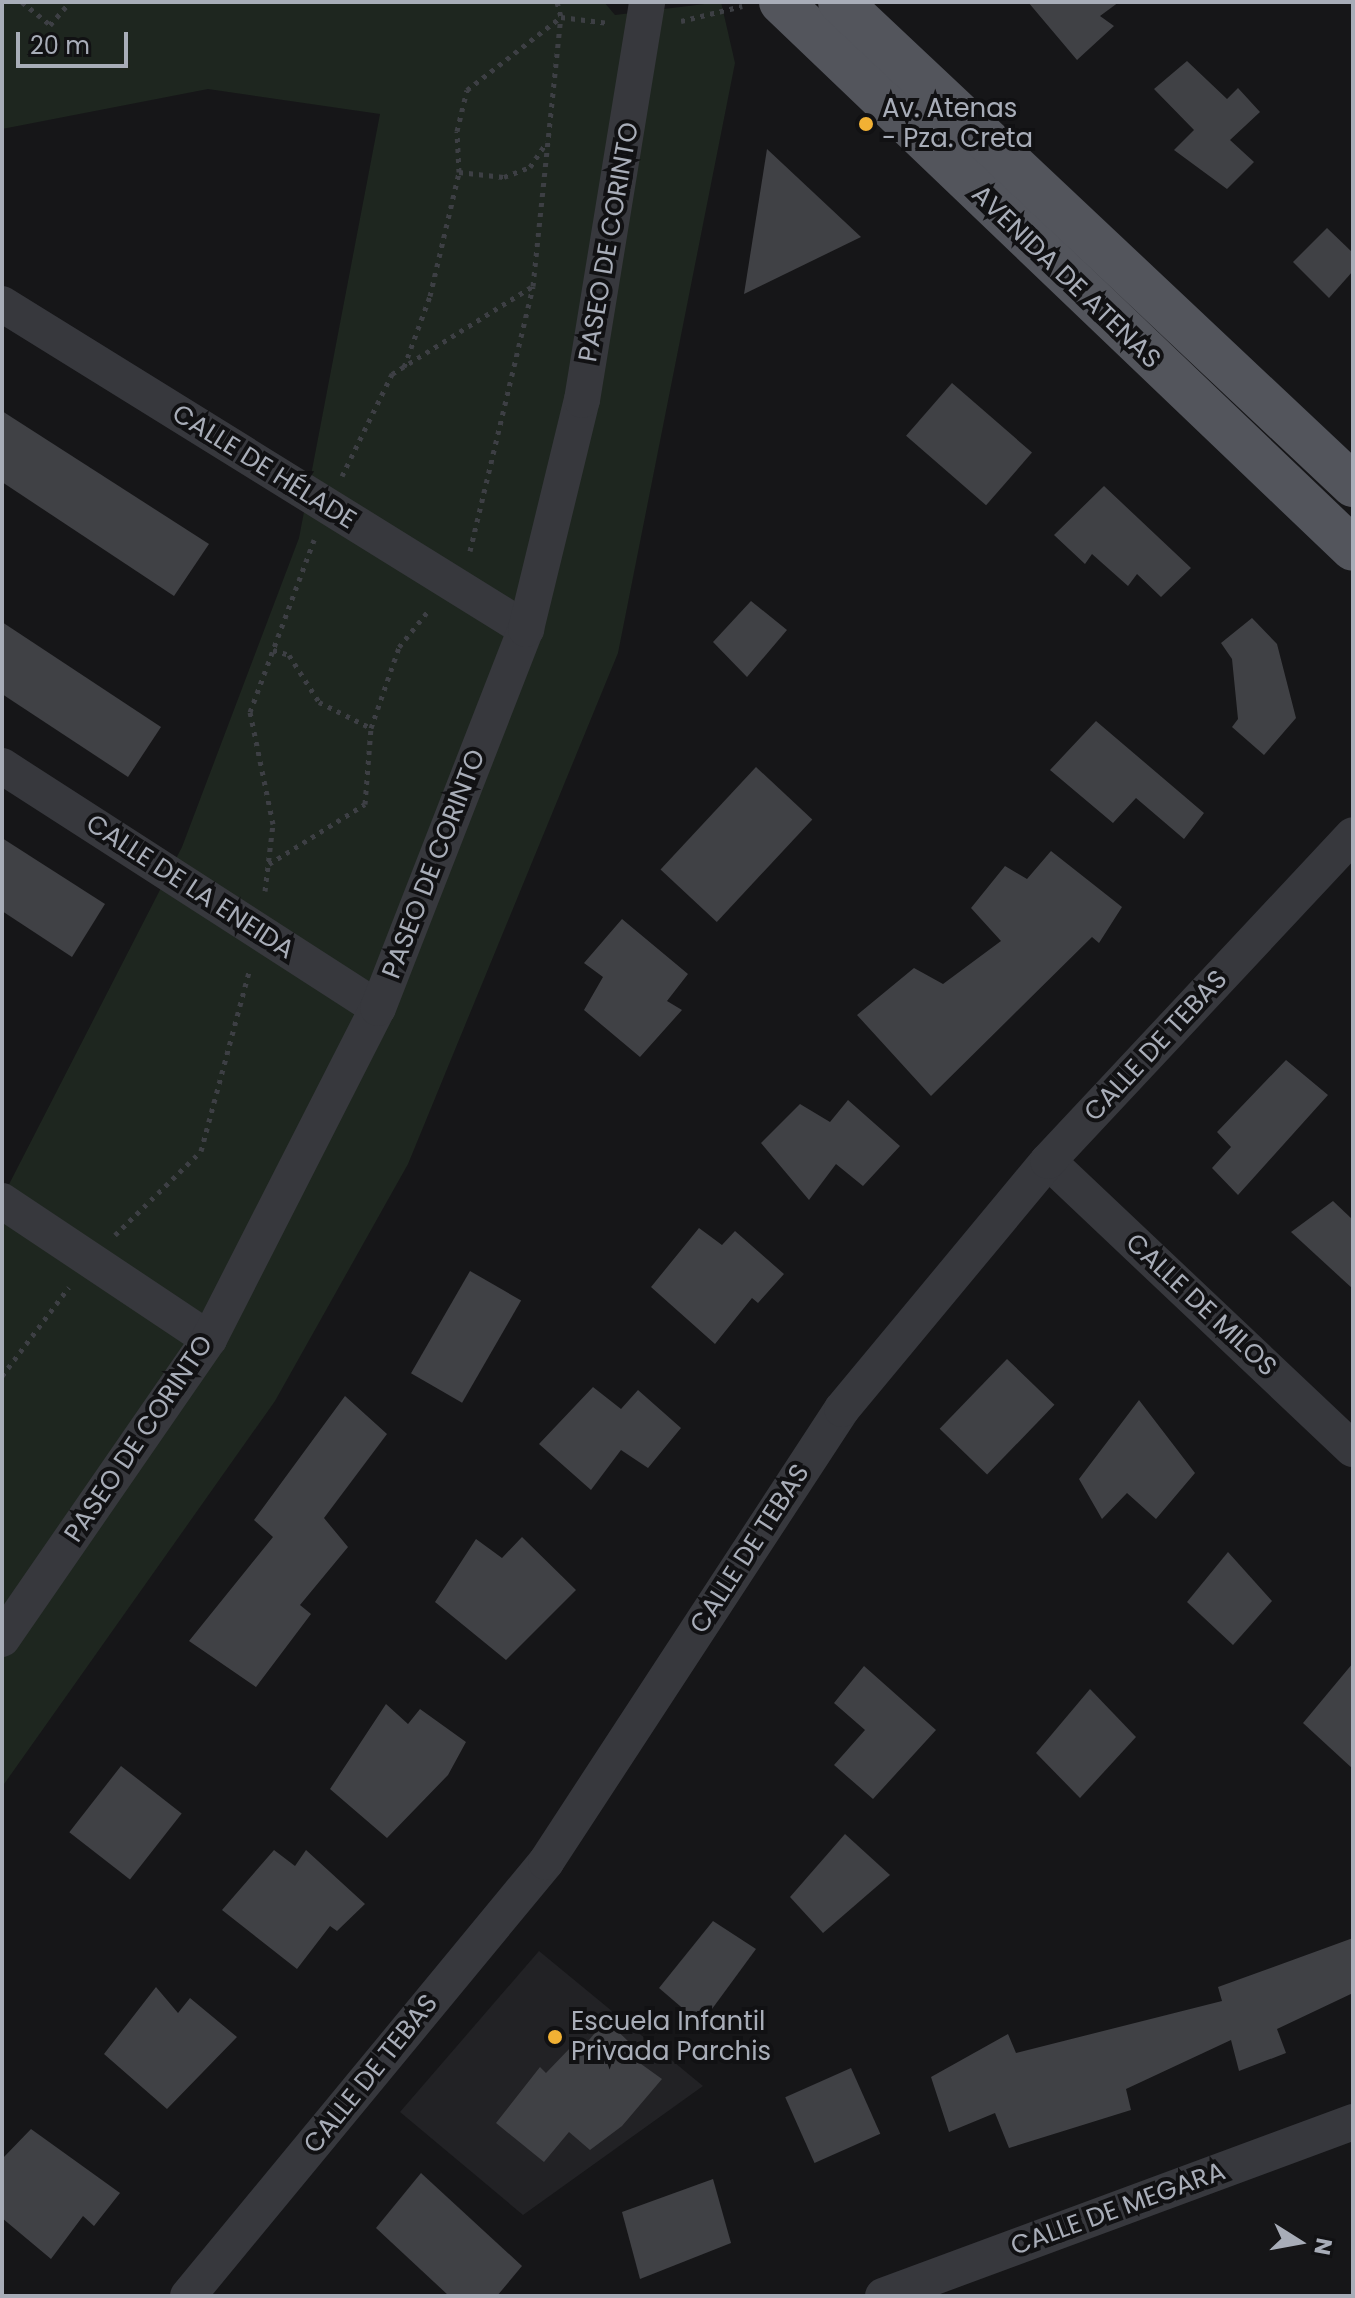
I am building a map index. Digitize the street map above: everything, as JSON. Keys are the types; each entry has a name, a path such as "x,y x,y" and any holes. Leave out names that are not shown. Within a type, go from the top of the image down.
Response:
{"main road":[{"name":"AVENIDA DE ATENAS","path":"781,2 1353,549"},
{"name":"AVENIDA DE ATENAS","path":"840,2 1353,485"}],"street":[{"name":"PASEO DE CORINTO","path":"2,1639 209,1339 378,1008 526,629 582,400 647,2"},
{"name":"CALLE DE HÉLADE","path":"2,304 526,629"},
{"name":"CALLE DE LA ENEIDA","path":"2,766 378,1008"},
{"name":"CALLE DE TEBAS","path":"199,2292 546,1862 842,1409 1048,1161 1353,835"},
{"name":"CALLE DE MILOS","path":"1048,1161 1353,1449"},
{"path":"2,1201 209,1339"},
{"name":"CALLE DE MEGARA","path":"883,2296 1353,2122"}],"path":[{"path":"22,2 50,25 70,2"},
{"path":"268,864 365,804 371,728 399,647 466,564 533,286 561,17 467,90 457,131 459,172 430,296 404,367"},
{"path":"459,172 504,177 530,167 548,141"},
{"path":"2,1376 89,1259 201,1151 259,932 273,824 250,712 328,506 392,374 533,286"},
{"path":"273,650 289,655 319,702 371,728"}],"shaded area":[{"path":"2,2 604,2 615,15 721,2 735,63 618,653 408,1164 275,1401 2,1787 2,1198 182,847 299,538 380,114 208,89 2,129"},
{"name":"Escuela Infantil Privada Parchis","path":"539,1951 703,2086 523,2215 400,2112"}],"building":[{"path":"1028,2 1119,2 1100,16 1114,26 1077,60"},
{"path":"1187,61 1227,99 1238,88 1260,112 1230,140 1254,162 1227,189 1174,150 1194,130 1154,89"},
{"path":"767,149 861,237 744,294"},
{"path":"1327,228 1353,253 1353,271 1329,298 1293,262"},
{"path":"952,383 1032,453 986,505 906,436"},
{"path":"2,411 209,544 174,596 2,482"},
{"path":"1104,486 1191,568 1161,597 1137,574 1128,586 1092,554 1085,564 1054,535"},
{"path":"751,601 787,630 747,677 713,642"},
{"path":"1252,618 1277,644 1296,718 1264,755 1232,727 1238,719 1232,659 1221,643"},
{"path":"2,622 161,727 128,777 2,694"},
{"path":"1096,721 1204,813 1184,839 1136,798 1113,823 1050,770"},
{"path":"756,767 812,820 717,922 661,869"},
{"path":"2,838 105,904 72,957 2,911"},
{"path":"1051,851 1122,907 1099,943 1092,937 931,1096 857,1015 914,968 943,984 1001,941 971,908 1005,866 1027,879"},
{"path":"622,919 688,974 667,1001 682,1010 640,1057 584,1010 603,977 584,963"},
{"path":"1286,1060 1328,1095 1238,1195 1212,1168 1231,1147 1217,1132"},
{"path":"848,1100 900,1146 863,1186 836,1164 809,1200 761,1143 800,1104 830,1122"},
{"path":"1333,1201 1353,1220 1353,1289 1291,1232"},
{"path":"699,1228 722,1245 735,1231 784,1274 758,1303 752,1298 715,1344 651,1287"},
{"path":"470,1271 521,1300 462,1403 411,1373"},
{"path":"1007,1359 1054,1405 987,1475 940,1429"},
{"path":"593,1387 621,1409 638,1390 681,1428 648,1468 621,1450 591,1490 539,1444"},
{"path":"345,1396 387,1434 324,1518 348,1547 300,1605 311,1614 256,1687 189,1641 273,1537 254,1520"},
{"path":"1139,1400 1195,1473 1156,1519 1127,1493 1102,1519 1079,1479"},
{"path":"522,1537 576,1590 506,1660 435,1602 476,1539 502,1558"},
{"path":"1228,1552 1272,1601 1233,1645 1187,1602"},
{"path":"1353,1663 1353,1769 1303,1723"},
{"path":"864,1666 936,1730 873,1799 834,1765 865,1730 834,1703"},
{"path":"1090,1689 1136,1737 1080,1798 1036,1753"},
{"path":"386,1704 408,1724 420,1709 466,1742 448,1775 387,1838 330,1789"},
{"path":"121,1766 182,1813 130,1880 69,1832"},
{"path":"845,1834 890,1875 823,1933 790,1897"},
{"path":"274,1850 295,1866 306,1850 365,1904 337,1931 330,1926 297,1969 222,1910"},
{"path":"713,1921 756,1949 701,2024 659,1988"},
{"path":"1353,1938 1353,1993 1277,2029 1286,2053 1239,2071 1231,2040 1126,2089 1131,2110 1009,2148 995,2113 949,2132 931,2077 1008,2034 1016,2053 1222,2001 1218,1987"},
{"path":"156,1987 178,2013 190,1998 237,2037 167,2109 104,2054"},
{"path":"606,2020 629,2042 623,2051 662,2079 622,2126 590,2150 569,2132 544,2162 496,2123 540,2067 546,2073 571,2047 577,2054"},
{"path":"851,2068 880,2134 815,2163 785,2097"},
{"path":"31,2129 120,2193 94,2226 83,2216 51,2259 2,2218 2,2159"},
{"path":"421,2173 522,2266 497,2296 449,2296 376,2228"},
{"path":"713,2179 731,2243 640,2279 622,2212"}],"place":[{"name":"Av. Atenas - Pza. Creta","path":"866,124"},
{"name":"Escuela Infantil Privada Parchis","path":"555,2037"}]}
